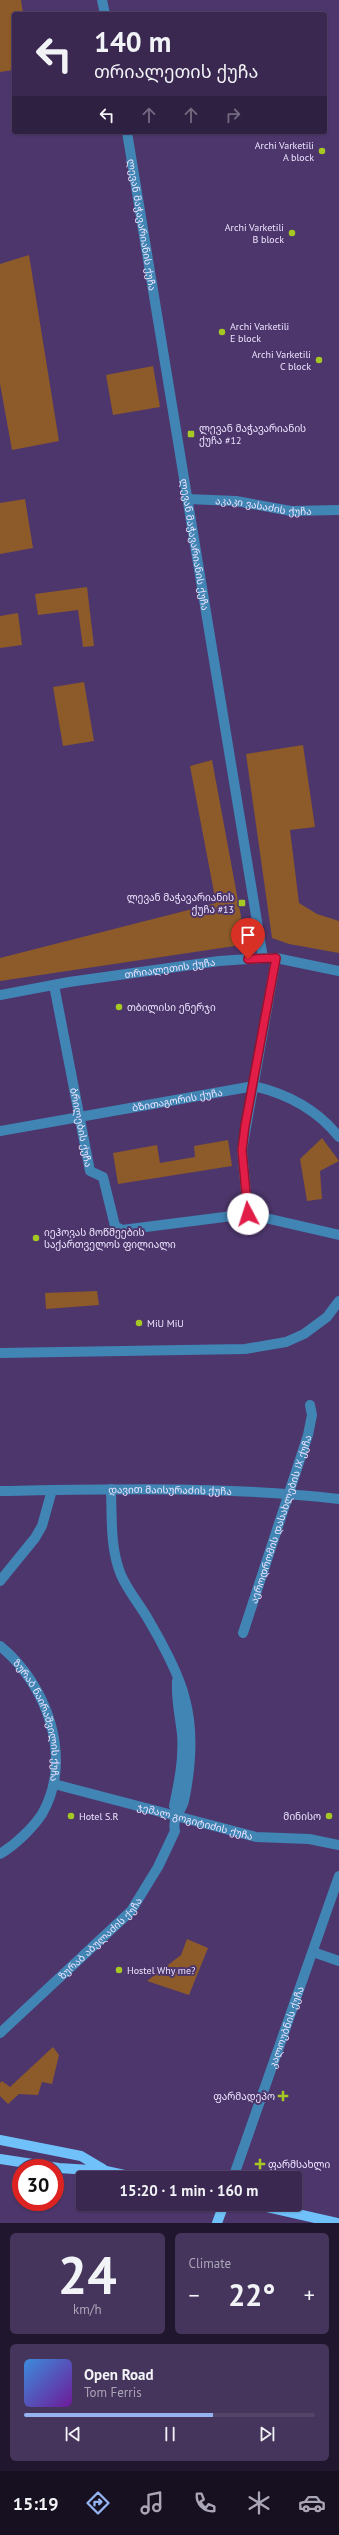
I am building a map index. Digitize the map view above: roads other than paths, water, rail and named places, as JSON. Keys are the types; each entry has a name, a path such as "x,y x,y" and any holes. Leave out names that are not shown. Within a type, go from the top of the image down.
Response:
{"main road":[{"path":"0,2140 81,2156 106,2171"},
{"path":"0,2159 59,2168 106,2171"},
{"path":"217,2223 221,2211"},
{"path":"284,2211 336,2223"}],"street":[{"path":"102,0 105,12"},
{"path":"109,0 110,12"},
{"name":"ლევან მაჭავარიანის ქუჩა","path":"127,134 263,958"},
{"name":"აკაკი ვასაძის ქუჩა","path":"187,499 236,501 291,511 339,510"},
{"path":"248,1214 242,1150 276,958"},
{"name":"თრიალეთის ქუჩა","path":"0,995 54,985 219,961 276,958 339,971"},
{"name":"ბრილების ქუჩა","path":"54,985 90,1171 103,1177 115,1226 122,1230 248,1214 339,1235"},
{"name":"ბზითაგორის ქუჩა","path":"0,1131 254,1086 286,1095 300,1102 313,1111 339,1137"},
{"path":"0,1353 245,1349 286,1342 304,1334 327,1317 339,1301"},
{"name":"აეროდრომის დასახლების IX ქუჩა","path":"243,1633 310,1426 312,1415 310,1405"},
{"name":"დავით მაისურაძის ქუჩა","path":"0,1491 111,1489 289,1493 339,1499"},
{"name":"ზურაბ აბულაძის ქუჩა","path":"0,2025 126,1909 149,1869 169,1827 182,1807 190,1771 190,1744 185,1698 149,1620 122,1576 114,1554 111,1489"},
{"path":"0,1581 35,1538 42,1526 52,1490"},
{"name":"ზურაბ ნაირაშვილის ქუჩა","path":"0,1646 37,1687 49,1714 55,1741 54,1784 41,1814 24,1834 0,1854"},
{"name":"ჯემალ გოგიტიძის ქუჩა","path":"54,1784 176,1818 256,1837 309,1839 339,1845"},
{"name":"ზურაბ აბულაძის ქუჩა","path":"0,2033 131,1911 158,1867 175,1831 176,1818"},
{"name":"კალოუბნის ქუჩა","path":"235,2171 339,1876"},
{"path":"313,1952 339,1961"}],"place":[{"name":"Archi Varketili A block","path":"322,151"},
{"name":"Archi Varketili B block","path":"292,233"},
{"name":"Archi Varketili E block","path":"222,332"},
{"name":"Archi Varketili C block","path":"319,360"},
{"name":"ლევან მაჭავარიანის ქუჩა #12","path":"191,434"},
{"name":"ლევან მაჭავარიანის ქუჩა #13","path":"242,903"},
{"name":"თბილისი ენერჯი","path":"119,1007"},
{"name":"იეჰოვას მოწმეების საქართველოს ფილიალი","path":"36,1238"},
{"name":"MiU MiU","path":"139,1323"},
{"name":"Hotel S.R","path":"71,1816"},
{"name":"მინისო","path":"329,1816"},
{"name":"Hostel Why me?","path":"119,1970"},
{"name":"ფარმადეპო","path":"283,2096"},
{"name":"ფარმსახლი","path":"260,2164"}]}
